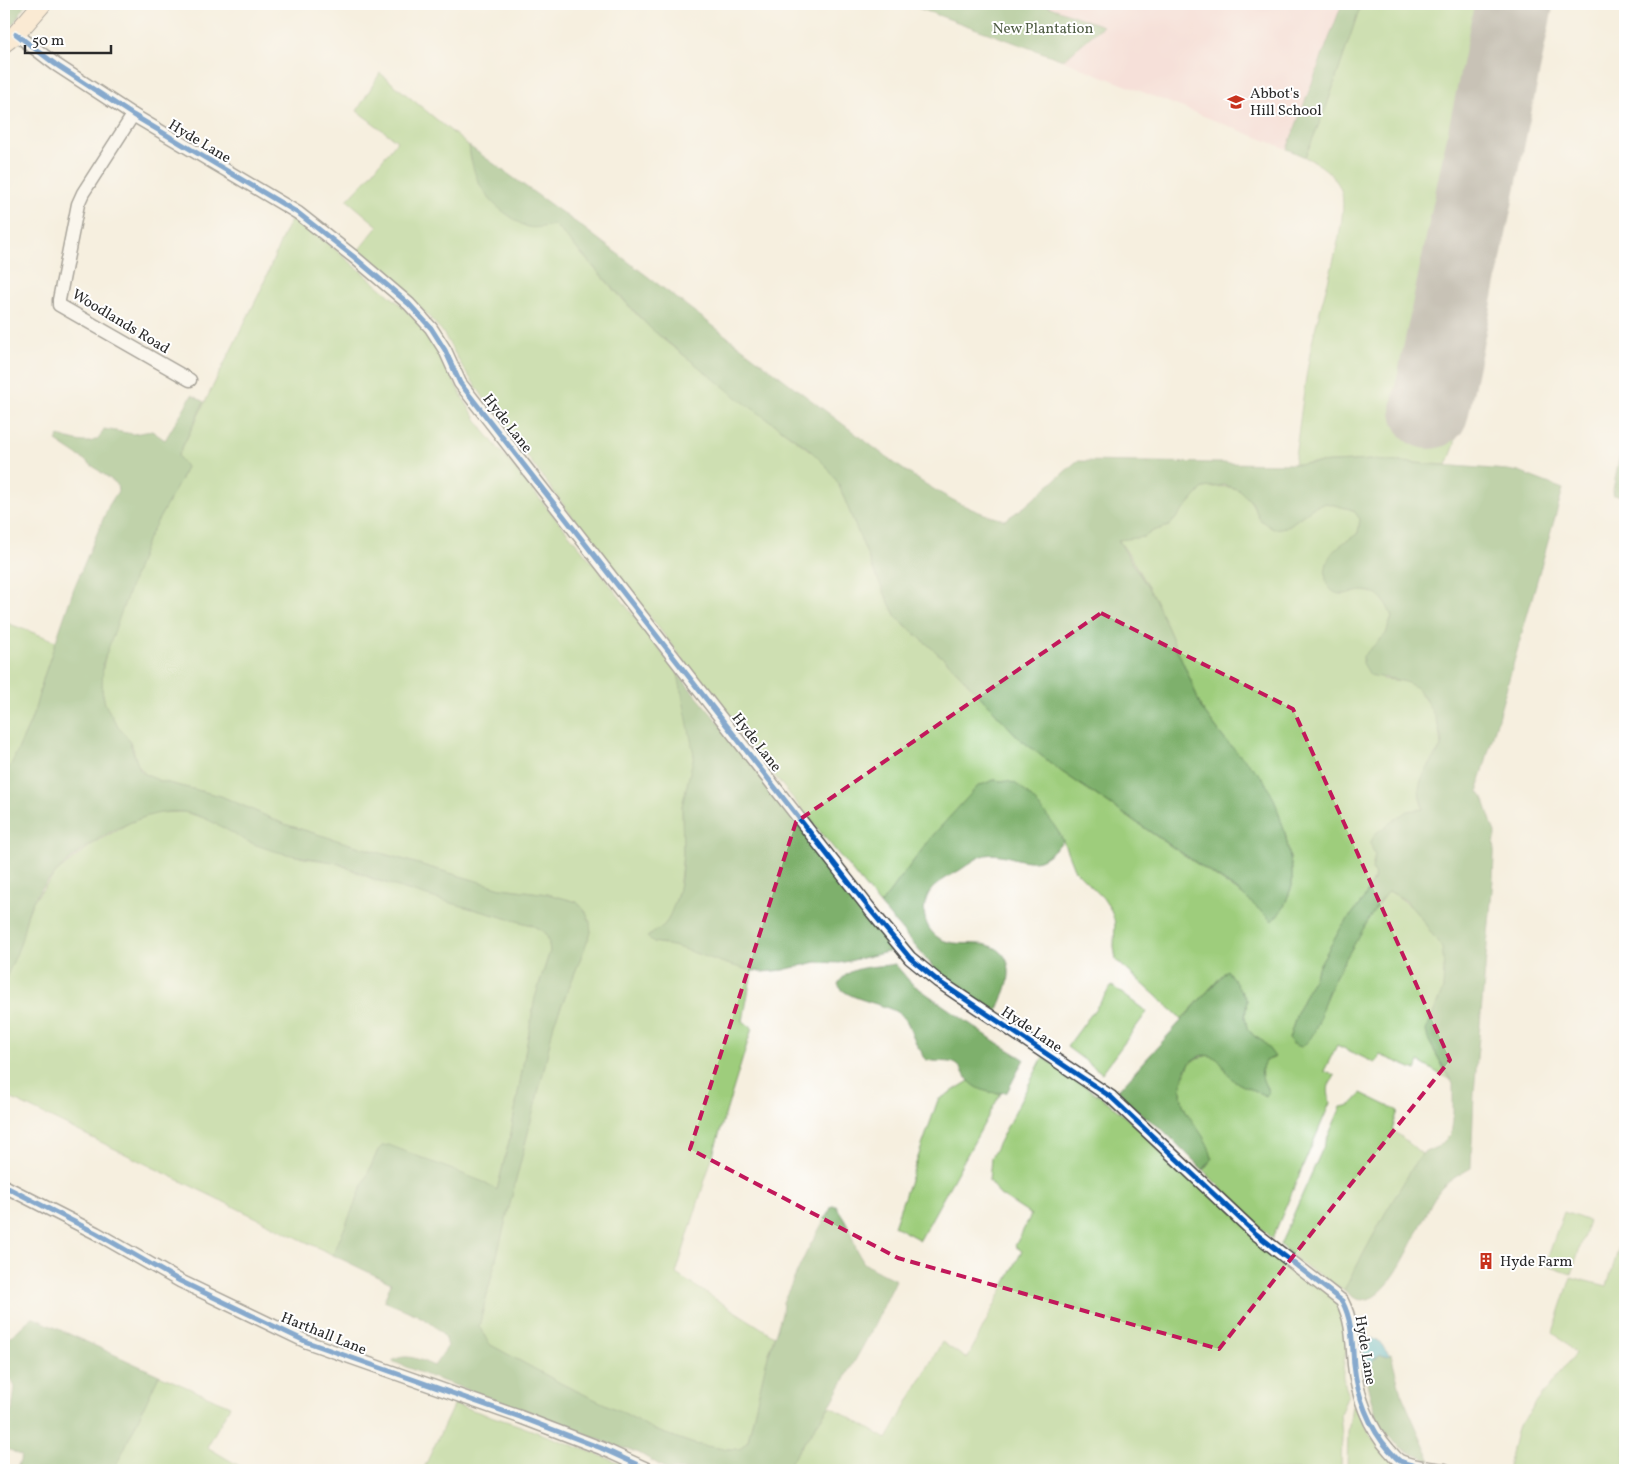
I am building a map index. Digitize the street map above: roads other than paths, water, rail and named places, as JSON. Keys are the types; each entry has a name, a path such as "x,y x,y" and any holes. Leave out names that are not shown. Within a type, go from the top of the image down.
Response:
{"street":[{"path":"10,38 42,4"},
{"name":"Hyde Lane","path":"10,38 55,64 133,115 298,213 409,304 431,328 466,390 872,912 910,958 938,981 1111,1097 1255,1233 1342,1301 1348,1312 1352,1333 1354,1366 1358,1388 1365,1410 1380,1440 1398,1460 1420,1467 1445,1470"},
{"name":"Woodlands Road","path":"133,115 83,193 78,204 58,300 59,305 190,380"},
{"name":"Harthall Lane","path":"4,1186 96,1233 180,1281 301,1339 413,1381 520,1417 601,1448 649,1470"}],"water":[{"path":"1363,1337 1378,1340 1390,1355 1381,1355 1374,1359 1371,1366 1363,1365"}],"place":[{"name":"Abbot's Hill School","path":"1236,102"},
{"name":"Hyde Farm","path":"1486,1261"}],"park label":[{"name":"New Plantation","path":"1043,28"}]}
